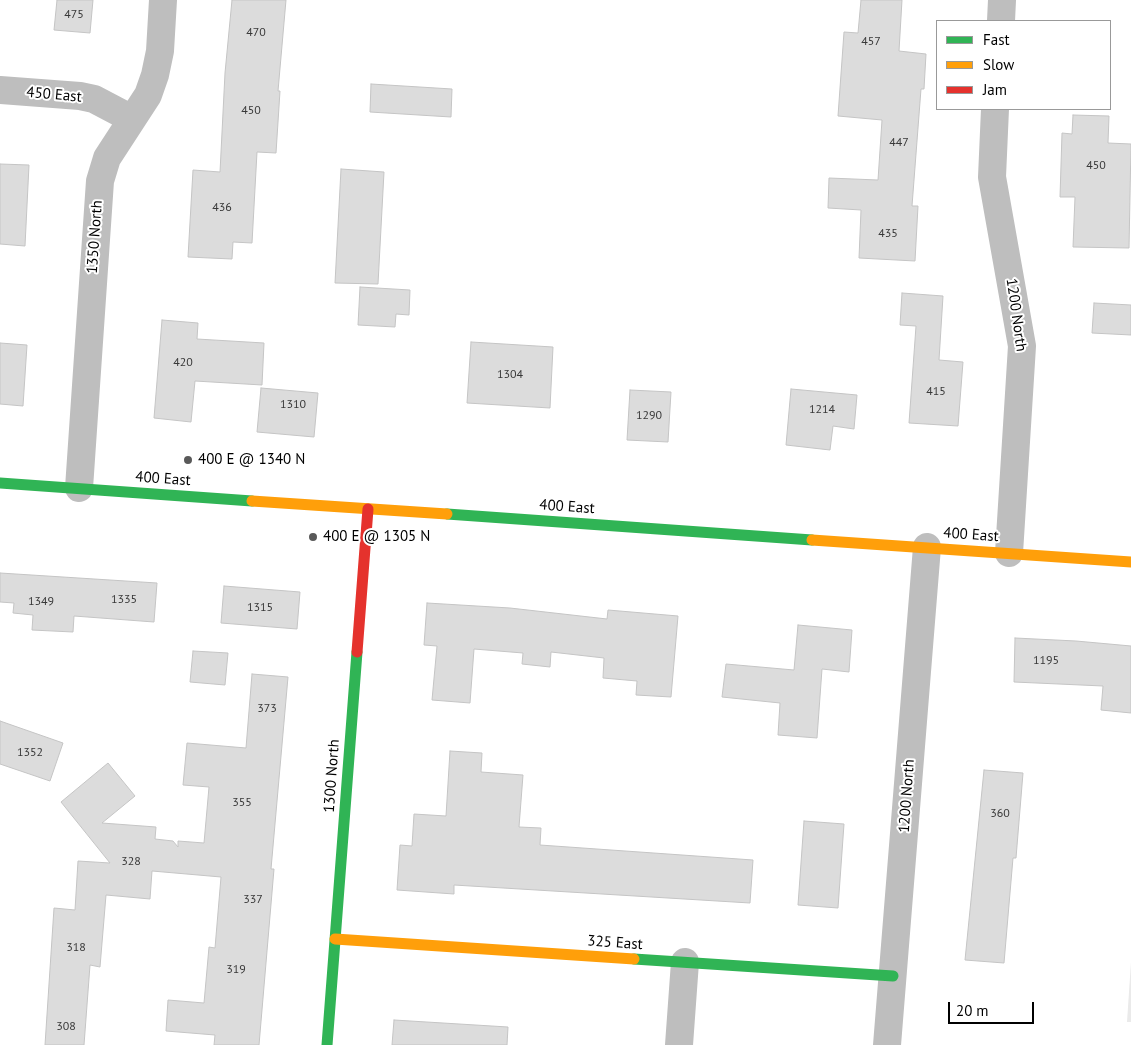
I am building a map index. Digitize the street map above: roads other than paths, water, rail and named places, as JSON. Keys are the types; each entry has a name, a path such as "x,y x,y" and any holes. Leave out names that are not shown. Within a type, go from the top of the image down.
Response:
{"main road":[{"name":"400 East","path":"0,483 1131,562"},
{"name":"1300 North","path":"327,1045 368,509"},
{"name":"325 East","path":"335,939 893,976"}],"street":[{"name":"1350 North","path":"79,488 100,181 106,158 148,95 155,75 160,51 163,0"},
{"path":"1001,20 1002,0"},
{"name":"450 East","path":"0,90 80,96 94,99 132,119"},
{"name":"1200 North","path":"995,110 992,177 1022,346 1009,553"},
{"name":"1200 North","path":"887,1045 926,547"},
{"path":"678,1045 685,962"}],"place":[{"name":"400 E @ 1340 N","path":"188,460"},
{"name":"400 E @ 1305 N","path":"313,537"}]}
